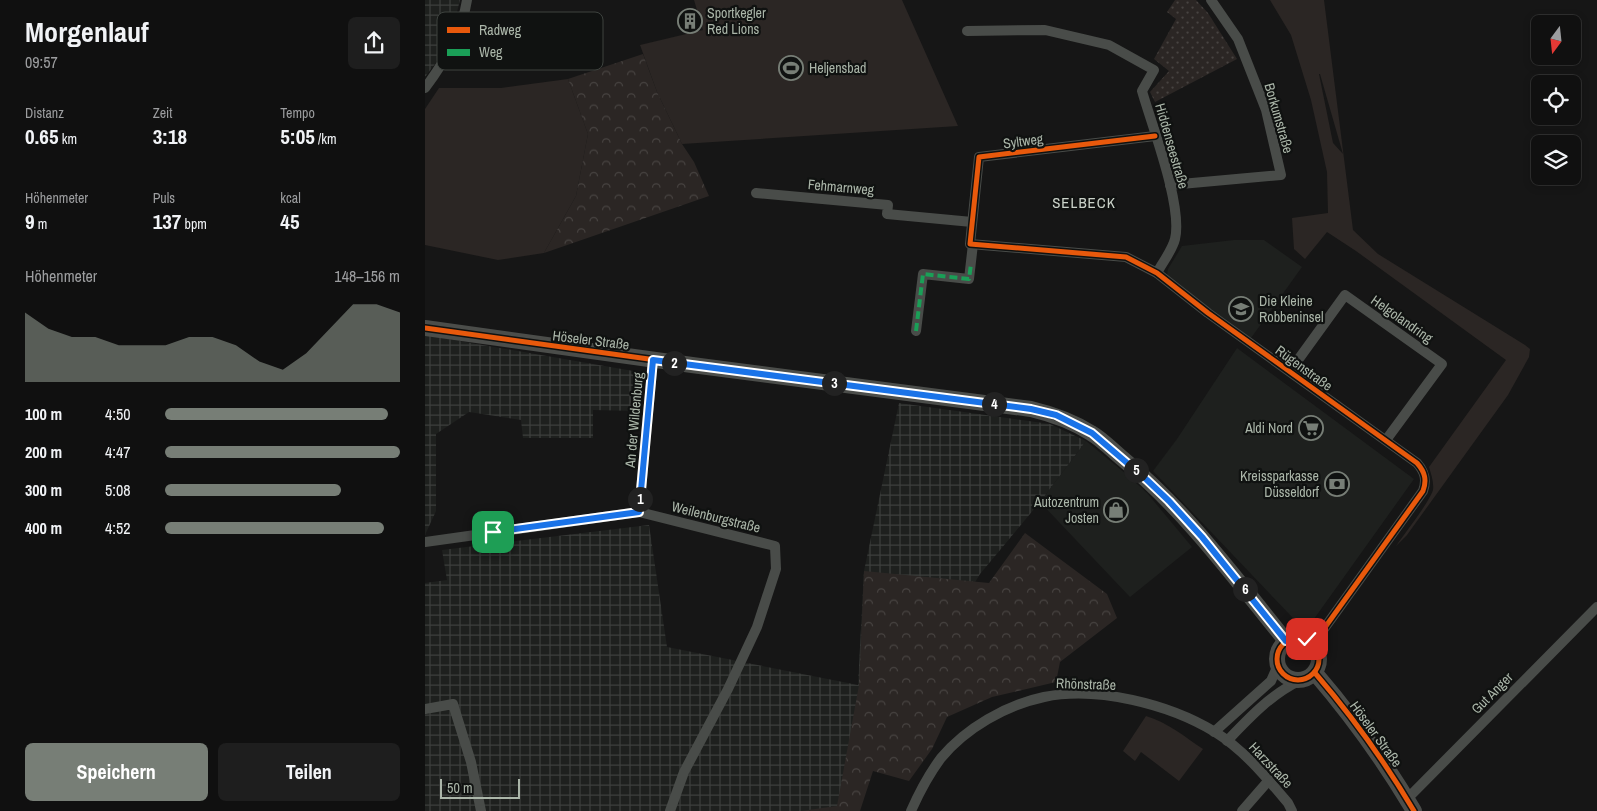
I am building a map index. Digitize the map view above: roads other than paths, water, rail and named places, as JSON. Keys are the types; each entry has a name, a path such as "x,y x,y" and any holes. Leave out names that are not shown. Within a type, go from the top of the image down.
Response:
{"main road":[{"name":"Höseler Straße","path":"425,328 653,360 1021,407 1056,415 1092,433 1169,501 1202,537 1286,641"},
{"path":"1301,638 1313,644 1319,653 1320,659 1319,665 1308,677 1289,678 1280,671 1277,654 1279,648 1286,641 1301,638"},
{"name":"Höseler Straße","path":"1308,677 1360,729 1410,805"}],"street":[{"name":"Borkumstraße","path":"1170,185 1281,175 1265,110 1238,39 1211,0"},
{"name":"Hiddenseestraße","path":"967,31 1045,30 1109,45 1154,70 1142,91 1170,185 1177,221 1175,240 1157,273"},
{"path":"425,88 438,70"},
{"name":"Syltweg","path":"916,331 923,274 969,279 972,222 979,157 1155,136"},
{"name":"Fehmarnweg","path":"756,193 888,205 887,214 972,222"},
{"name":"Rügenstraße","path":"971,244 1127,257 1157,273 1386,440 1421,468 1425,479 1423,491 1313,644"},
{"name":"Helgolandring","path":"1290,371 1345,296 1442,364 1386,440"},
{"name":"An der Wildenburg","path":"639,512 653,360"},
{"name":"Weilenburgstraße","path":"425,542 639,512 775,546 776,569 757,627 728,690 684,772 670,811"},
{"name":"Gut Anger","path":"1410,805 1597,607"},
{"path":"1220,736 1271,681 1278,666"},
{"name":"Harzstraße","path":"1292,811 1288,803 1269,780 1248,758 1220,736 1288,686 1308,677"},
{"name":"Rhönstraße","path":"911,811 920,792 941,759 960,740 1002,712 1023,703 1045,697 1099,695 1128,700 1179,715 1220,736"},
{"path":"425,709 453,704 471,762 481,811"},
{"path":"1242,811 1269,780"}],"place":[{"name":"Sportkegler Red Lions","path":"690,21"},
{"name":"Heljensbad","path":"791,68"},
{"name":"Die Kleine Robbeninsel","path":"1241,309"},
{"name":"Aldi Nord","path":"1311,428"},
{"name":"Kreissparkasse Düsseldorf","path":"1337,484"},
{"name":"Autozentrum Josten","path":"1116,510"}],"district":[{"name":"SELBECK","path":"1084,202"}]}
